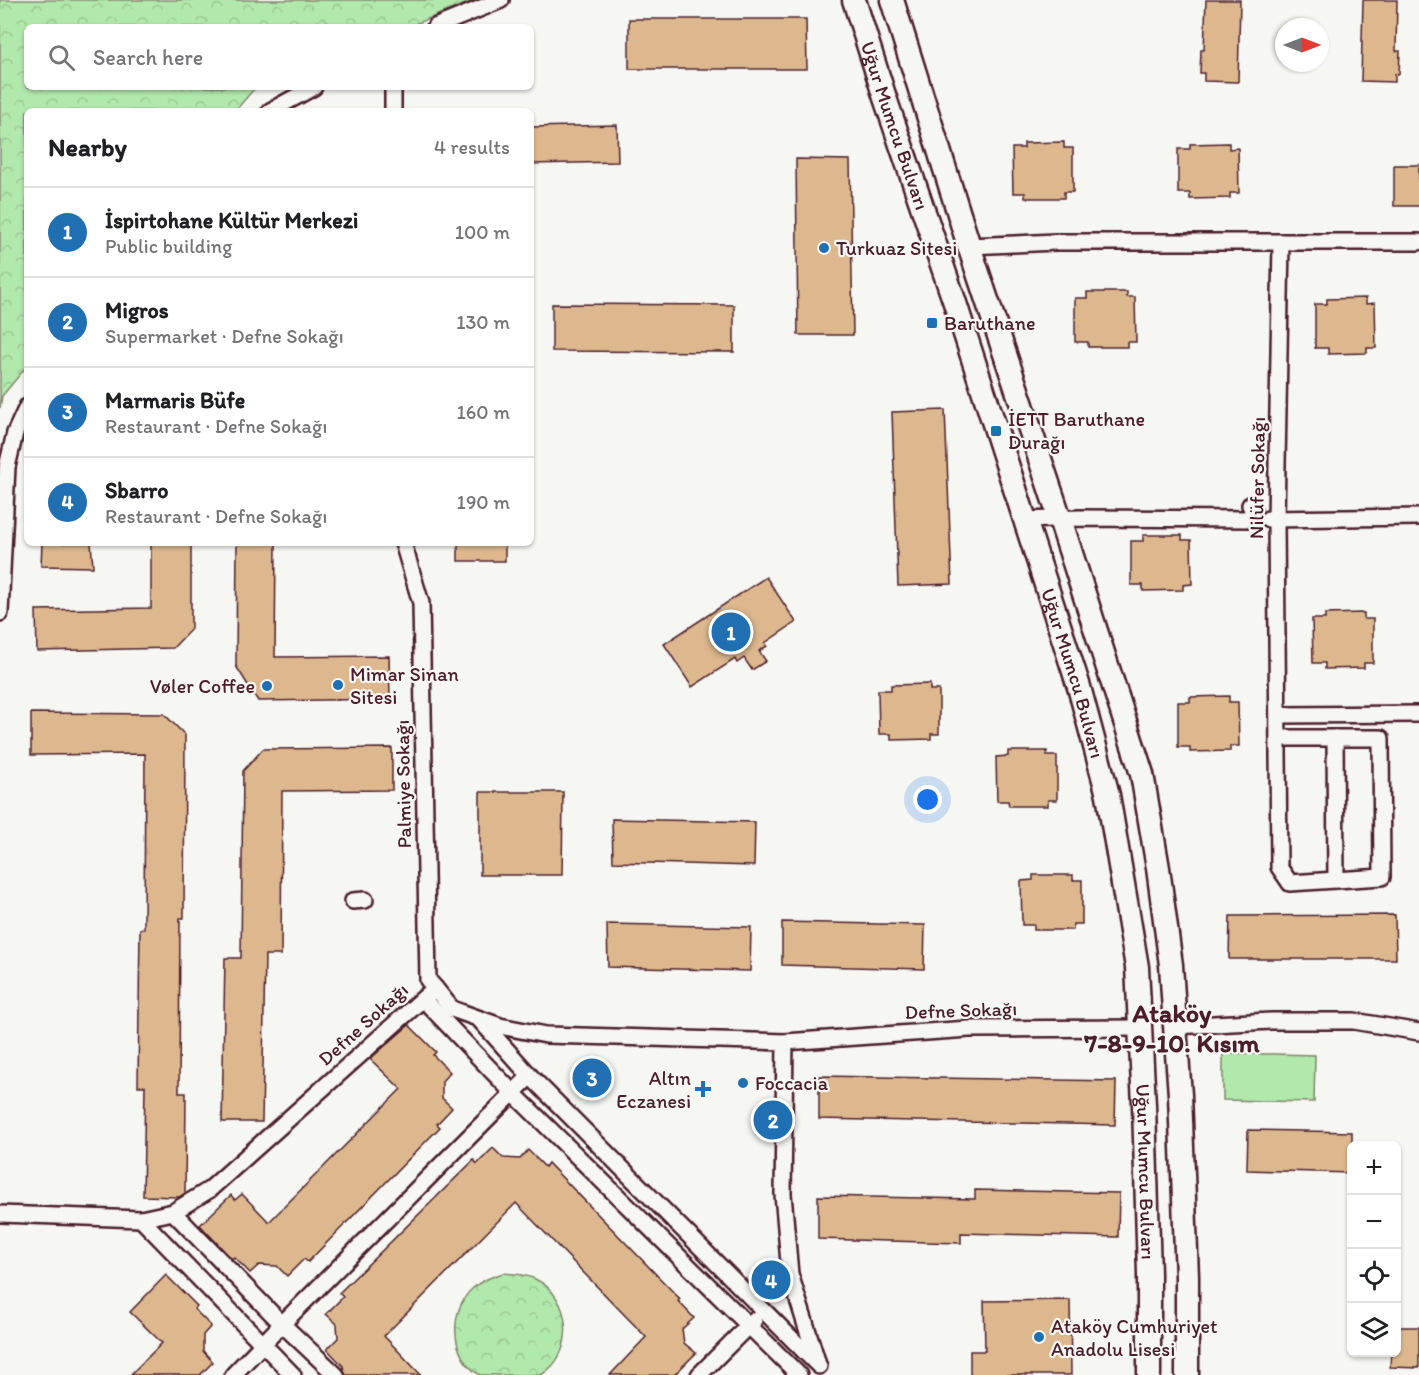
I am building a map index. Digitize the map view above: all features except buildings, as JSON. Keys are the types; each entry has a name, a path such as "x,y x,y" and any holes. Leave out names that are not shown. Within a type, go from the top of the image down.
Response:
{"main road":[{"name":"Uğur Mumcu Bulvarı","path":"854,0 1079,687 1108,795 1137,967 1146,1185 1149,1375"},
{"name":"Uğur Mumcu Bulvarı","path":"892,0 969,246 1142,774 1171,965 1180,1095 1188,1277 1187,1375"},
{"path":"1140,1029 1175,1026"}],"street":[{"path":"442,24 501,0"},
{"path":"276,108 308,90"},
{"path":"393,90 393,108"},
{"path":"969,246 1055,242 1419,242"},
{"name":"Nilüfer Sokağı","path":"1281,242 1276,520 1279,867 1290,883 1336,880"},
{"path":"0,613 7,467 15,433 24,414"},
{"path":"1250,505 1257,519"},
{"path":"1025,520 1276,520 1419,517"},
{"name":"Palmiye Sokağı","path":"404,546 421,603 428,980 435,988"},
{"path":"1278,715 1419,714"},
{"path":"1279,738 1335,738 1381,738 1382,877 1336,880 1335,738"},
{"name":"Defne Sokağı","path":"0,1214 141,1219 173,1212 209,1190 435,988 452,1009 500,1026 546,1035 785,1042 969,1029 1140,1029"},
{"path":"423,999 513,1093 799,1375"},
{"path":"477,1018 530,1076 821,1371"},
{"path":"1175,1026 1271,1021 1354,1022 1419,1032"},
{"path":"785,1042 783,1194 790,1274 821,1371"},
{"path":"233,1375 282,1323 530,1076"},
{"path":"173,1212 336,1375"},
{"path":"141,1219 293,1375"},
{"path":"699,1375 762,1311"}],"green space":[{"path":"0,0 475,0 415,24 24,24 24,90 253,90 238,108 24,108 24,370 2,396 0,408"},
{"path":"1223,1053 1315,1055 1314,1102 1223,1100"},
{"path":"503,1273 524,1275 535,1279 557,1298 563,1311 565,1340 553,1366 541,1375 480,1375 470,1367 458,1346 456,1321 465,1297 480,1283"}],"place":[{"name":"Turkuaz Sitesi","path":"824,248"},
{"name":"Baruthane","path":"932,323"},
{"name":"İETT Baruthane Durağı","path":"996,431"},
{"name":"İspirtohane Kültür Merkezi","path":"731,632"},
{"name":"Mimar Sinan Sitesi","path":"338,685"},
{"name":"Vøler Coffee","path":"267,686"},
{"name":"Marmaris Büfe","path":"592,1078"},
{"name":"Foccacia","path":"743,1083"},
{"name":"Altın Eczanesi","path":"703,1089"},
{"name":"Migros","path":"773,1120"},
{"name":"Sbarro","path":"771,1280"},
{"name":"Ataköy Cumhuriyet Anadolu Lisesi","path":"1039,1337"}],"district":[{"name":"Ataköy 7-8-9-10. Kısım","path":"1172,1028"}]}
